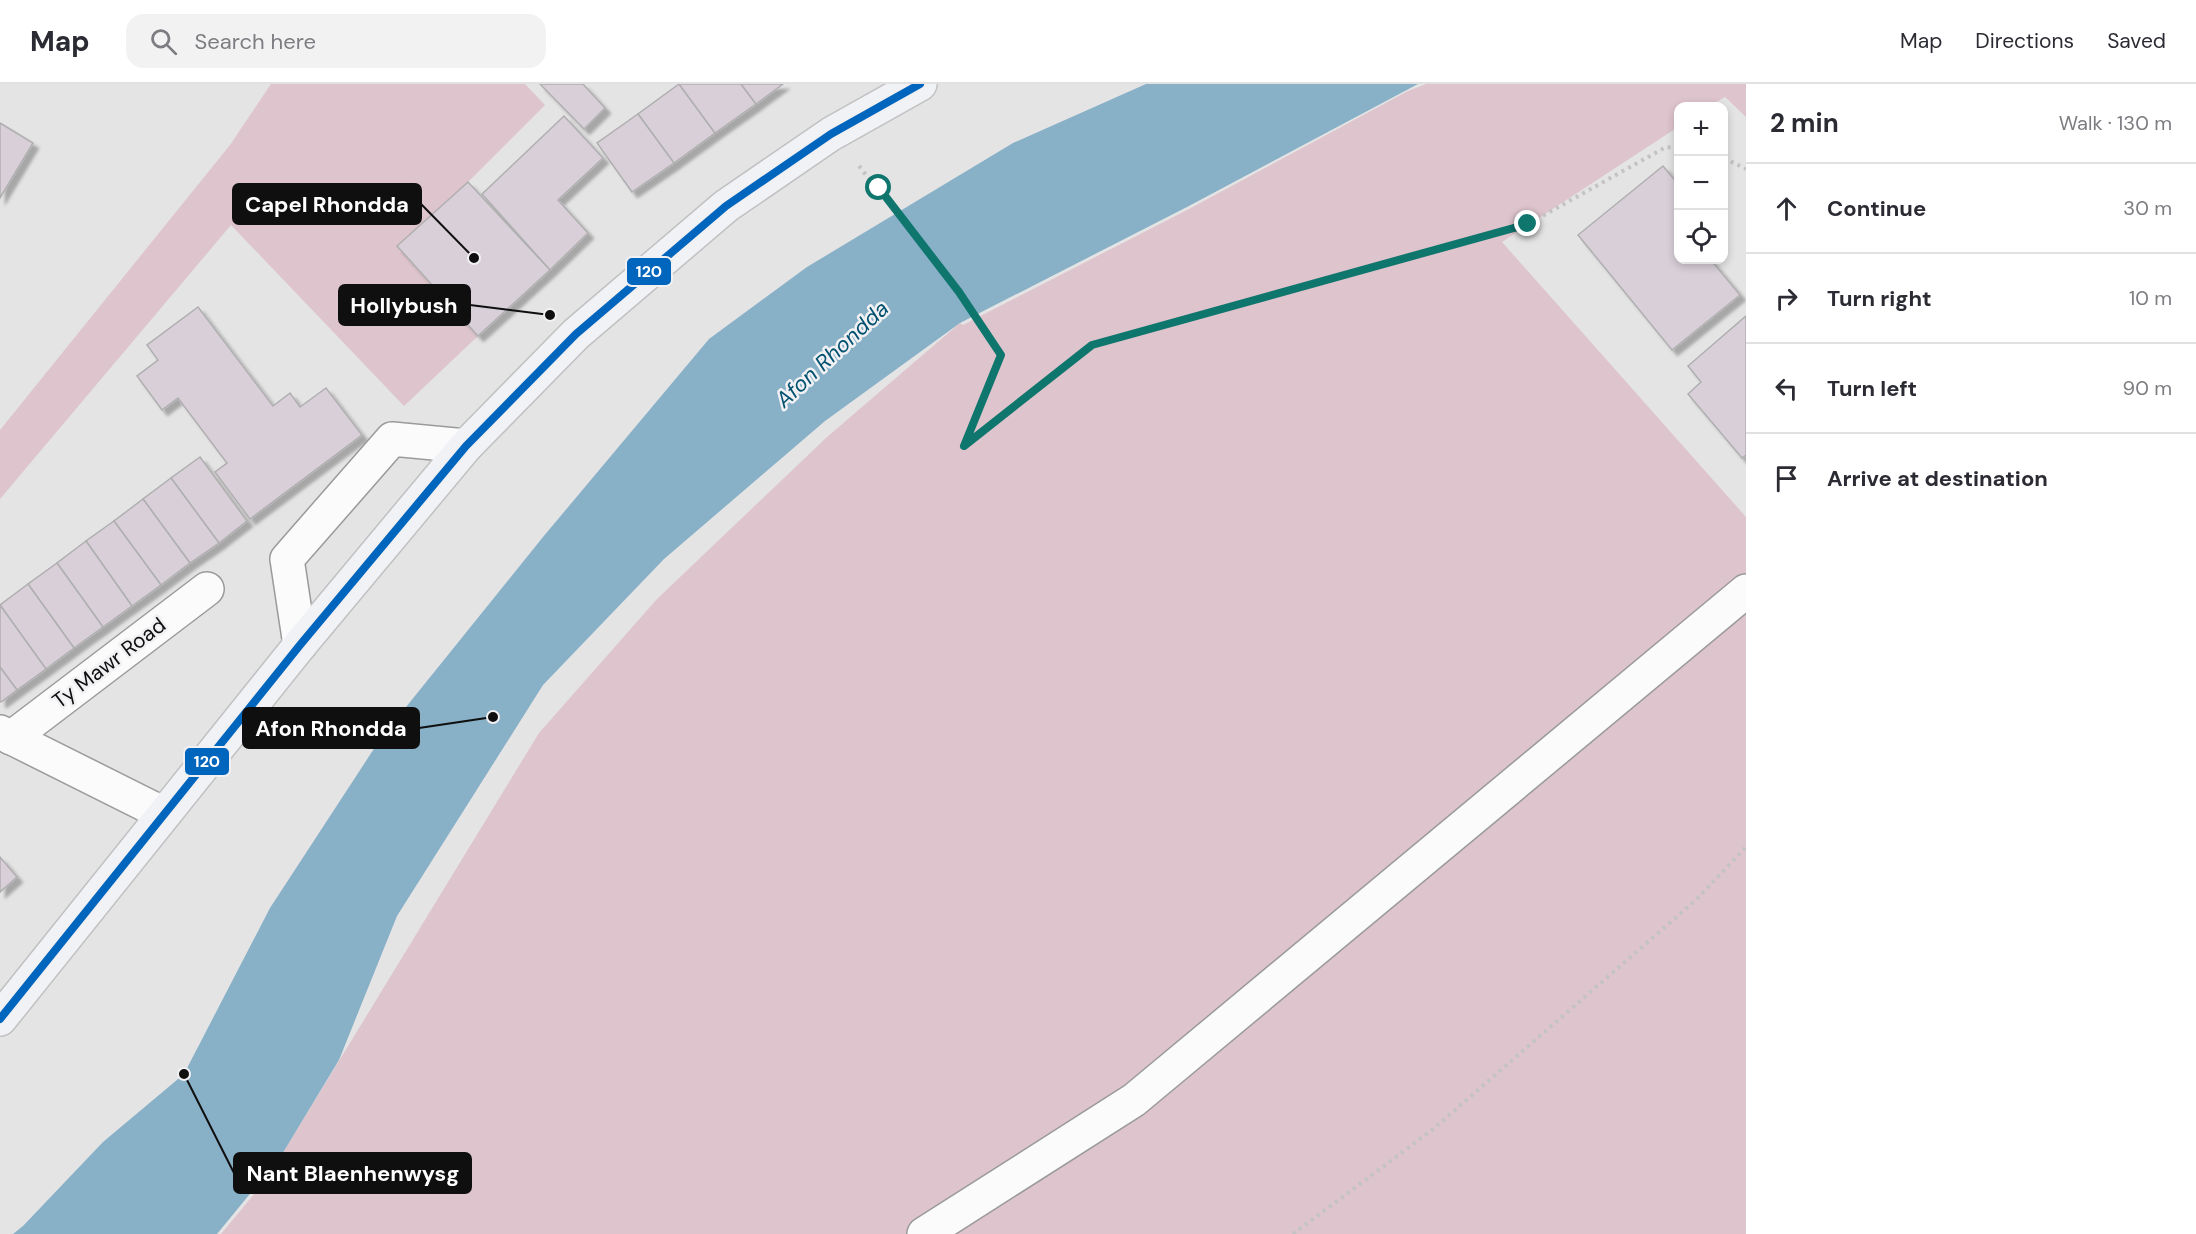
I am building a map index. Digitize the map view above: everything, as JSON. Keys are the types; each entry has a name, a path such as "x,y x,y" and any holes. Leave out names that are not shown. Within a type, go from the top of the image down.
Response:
{"main road":[{"path":"0,1019 300,645 466,446 576,334 726,206 831,134 920,84"}],"street":[{"path":"300,645 287,559 392,439 466,446"},
{"name":"Ty Mawr Road","path":"164,814 6,735 207,589"},
{"path":"924,1234 1134,1100 1746,591"}],"path":[{"path":"879,188 959,292 1001,355 964,446 1092,345 1528,224 1666,147 1674,148"},
{"path":"1728,160 1746,169"},
{"path":"1293,1234 1432,1130 1695,900 1746,847"}],"shaded area":[{"path":"271,84 525,84 545,105 468,182 398,246 478,336 404,406 231,225 0,499 0,430 230,145"},
{"path":"1426,84 1746,84 1746,117 1725,97 1717,102 1674,102 1674,130 1502,242 1746,517 1746,1234 221,1234 283,1159 281,1156 539,733 657,599 827,437 960,323 963,325 1189,209 1408,91"}],"water":[{"path":"1146,84 1418,84 1187,207 960,323 825,421 664,559 543,685 397,916 339,1060 281,1156 217,1234 13,1234 103,1142 184,1074 270,908 381,738 543,537 709,339 807,267 1013,143"}],"building":[{"path":"540,84 583,84 605,108 584,129"},
{"path":"679,84 715,133 674,163 638,114"},
{"path":"679,84 741,84 756,104 715,133"},
{"path":"741,84 783,84 756,104"},
{"path":"638,114 674,163 632,192 597,143"},
{"path":"564,116 603,158 558,200 588,233 550,270 482,194"},
{"path":"0,123 33,143 0,198"},
{"path":"1663,166 1674,179 1674,264 1714,264 1740,295 1672,350 1578,235"},
{"path":"468,182 550,270 478,336 397,246"},
{"path":"198,307 273,406 290,393 300,407 326,388 362,435 250,519 215,472 227,463 178,398 162,410 137,376 158,360 147,345"},
{"path":"1746,316 1746,455 1742,458 1688,394 1701,382 1688,366"},
{"path":"200,457 247,521 219,543 171,478"},
{"path":"171,478 219,543 190,563 143,499"},
{"path":"143,499 190,563 161,585 114,521"},
{"path":"114,521 161,585 132,606 86,541"},
{"path":"86,541 132,606 103,627 57,563"},
{"path":"57,563 103,627 74,648 28,584"},
{"path":"28,584 74,648 46,669 0,605"},
{"path":"0,605 46,669 17,690 0,667"},
{"path":"0,667 17,690 1,702 0,701"},
{"path":"0,857 17,877 0,892"}],"transit line":[{"name":"120","path":"0,1019 300,645 466,446 576,334 726,206 831,134 920,84"}],"place":[{"name":"Capel Rhondda","path":"474,258"},
{"name":"Hollybush","path":"550,315"},
{"name":"Afon Rhondda","path":"493,717"},
{"name":"Nant Blaenhenwysg","path":"184,1074"}],"route":[{"path":"879,188 959,292 1001,355 964,446 1092,345 1528,224"}]}
